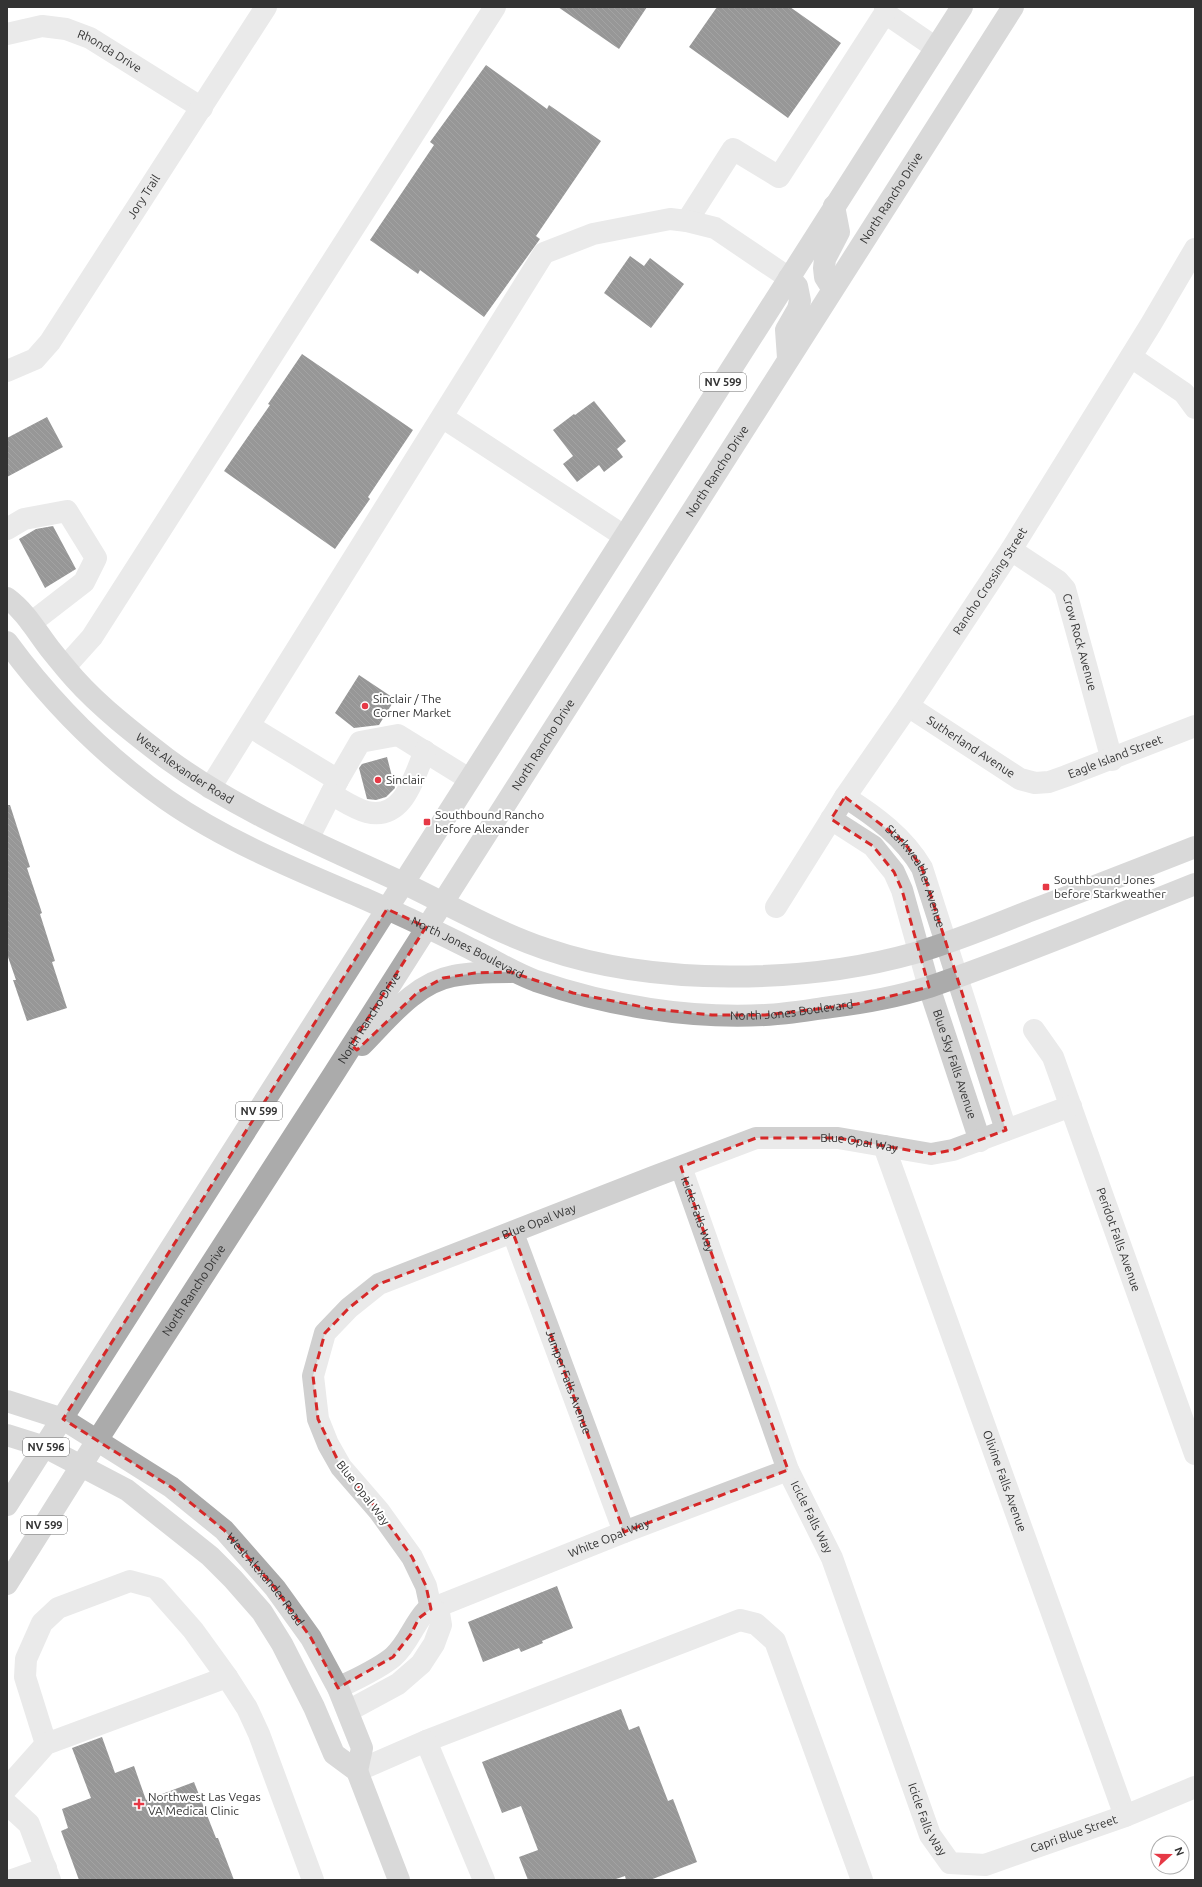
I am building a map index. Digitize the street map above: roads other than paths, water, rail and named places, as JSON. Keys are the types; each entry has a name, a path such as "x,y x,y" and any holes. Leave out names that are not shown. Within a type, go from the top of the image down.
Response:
{"main road":[{"name":"NV 599","path":"7,1505 962,7"},
{"name":"North Rancho Drive","path":"7,1584 832,288 1013,7"},
{"path":"832,288 825,277 824,268 826,256 839,232 834,206"},
{"path":"788,358 786,330 798,309 800,301 796,286 789,278"},
{"name":"West Alexander Road","path":"7,598 20,608 77,682 133,732 170,760 210,788 231,800 308,839 404,884"},
{"path":"7,642 25,666 56,701 99,745 139,780 169,802 199,820 283,863 387,909"},
{"path":"99,745 128,747 192,790 210,788"},
{"path":"404,884 507,934 548,950 596,963 695,976 735,976 837,970 873,964 920,952 947,943 1195,847"},
{"name":"North Jones Boulevard","path":"387,909 473,950 512,972 573,993 614,1003 653,1009 712,1015 765,1015 857,1004 929,987 1195,884"},
{"path":"332,1075 405,1001 434,983 453,976 512,972"},
{"name":"NV 596","path":"7,1401 63,1419 98,1439"},
{"name":"NV 596","path":"7,1435 45,1447 81,1466"},
{"name":"West Alexander Road","path":"81,1466 127,1490 210,1556 233,1579 262,1612 282,1644 314,1707 334,1754 357,1771 362,1748 338,1688 311,1638 275,1588 224,1530 171,1486 98,1439"},
{"path":"357,1771 399,1880"}],"street":[{"name":"Jory Trail","path":"7,372 35,359 50,342 266,7"},
{"path":"65,667 92,637 495,7"},
{"path":"687,221 733,149 779,177 885,10 936,48"},
{"name":"Rhonda Drive","path":"7,34 42,26 66,29 90,38 202,108"},
{"path":"210,788 544,252 593,234 670,219 687,221 715,228 789,278"},
{"name":"Rancho Crossing Street","path":"776,907 845,797 908,706 1011,550 1131,357 1195,249"},
{"path":"1131,357 1184,393 1195,408"},
{"path":"442,417 624,536"},
{"path":"7,529 24,520 67,511 96,558 84,582 31,623"},
{"name":"Crow Rock Avenue","path":"1011,550 1058,581 1065,589 1112,760"},
{"name":"Sutherland Avenue","path":"908,706 998,767 1020,779 1035,783"},
{"path":"249,726 335,787 367,812 382,812 397,807 406,796 425,751"},
{"name":"Eagle Island Street","path":"1035,783 1049,782 1112,760 1195,726"},
{"path":"308,839 360,742 398,735 469,779"},
{"name":"Starkweather Avenue","path":"845,797 881,822 904,842 914,855 922,868 957,977"},
{"name":"Starkweather Avenue","path":"831,819 868,842 886,860 894,872 902,890 929,987"},
{"path":"868,842 881,822"},
{"path":"957,977 1006,1130"},
{"name":"Blue Sky Falls Avenue","path":"929,987 980,1141"},
{"name":"Peridot Falls Avenue","path":"1034,1030 1053,1057 1195,1454"},
{"path":"962,1087 990,1079"},
{"name":"Blue Opal Way","path":"348,1711 398,1684 421,1664 434,1644 441,1625 439,1613 431,1609 426,1586 412,1557 378,1511 341,1467 328,1444 318,1419 313,1376 325,1333 349,1308 379,1284 756,1138 838,1138 931,1154 953,1150 980,1141 1071,1106"},
{"name":"Olivine Falls Avenue","path":"884,1146 1125,1816"},
{"name":"Icicle Falls Way","path":"681,1167 788,1470 832,1558 930,1835 950,1863"},
{"name":"Juniper Falls Avenue","path":"513,1233 624,1532"},
{"name":"White Opal Way","path":"431,1609 624,1532 788,1470"},
{"path":"46,1744 25,1677 26,1658 42,1623 58,1608 130,1581 156,1588 193,1630 227,1677 247,1708 259,1734 313,1880"},
{"path":"338,1688 393,1657 412,1634 419,1618 426,1611 431,1609"},
{"path":"357,1771 426,1741 740,1620 756,1624 775,1641 862,1880"},
{"path":"412,1634 434,1644"},
{"path":"7,1788 46,1744 227,1677"},
{"path":"426,1741 484,1880"},
{"name":"Capri Blue Street","path":"950,1863 985,1865 1125,1816 1195,1787"},
{"path":"7,1804 29,1824 48,1874 12,1880"}],"place":[{"name":"Sinclair / The Corner Market","path":"365,706"},
{"name":"Sinclair","path":"378,780"},
{"name":"Southbound Rancho before Alexander","path":"427,822"},
{"name":"Southbound Jones before Starkweather","path":"1046,887"},
{"name":"Northwest Las Vegas VA Medical Clinic","path":"139,1804"}]}
